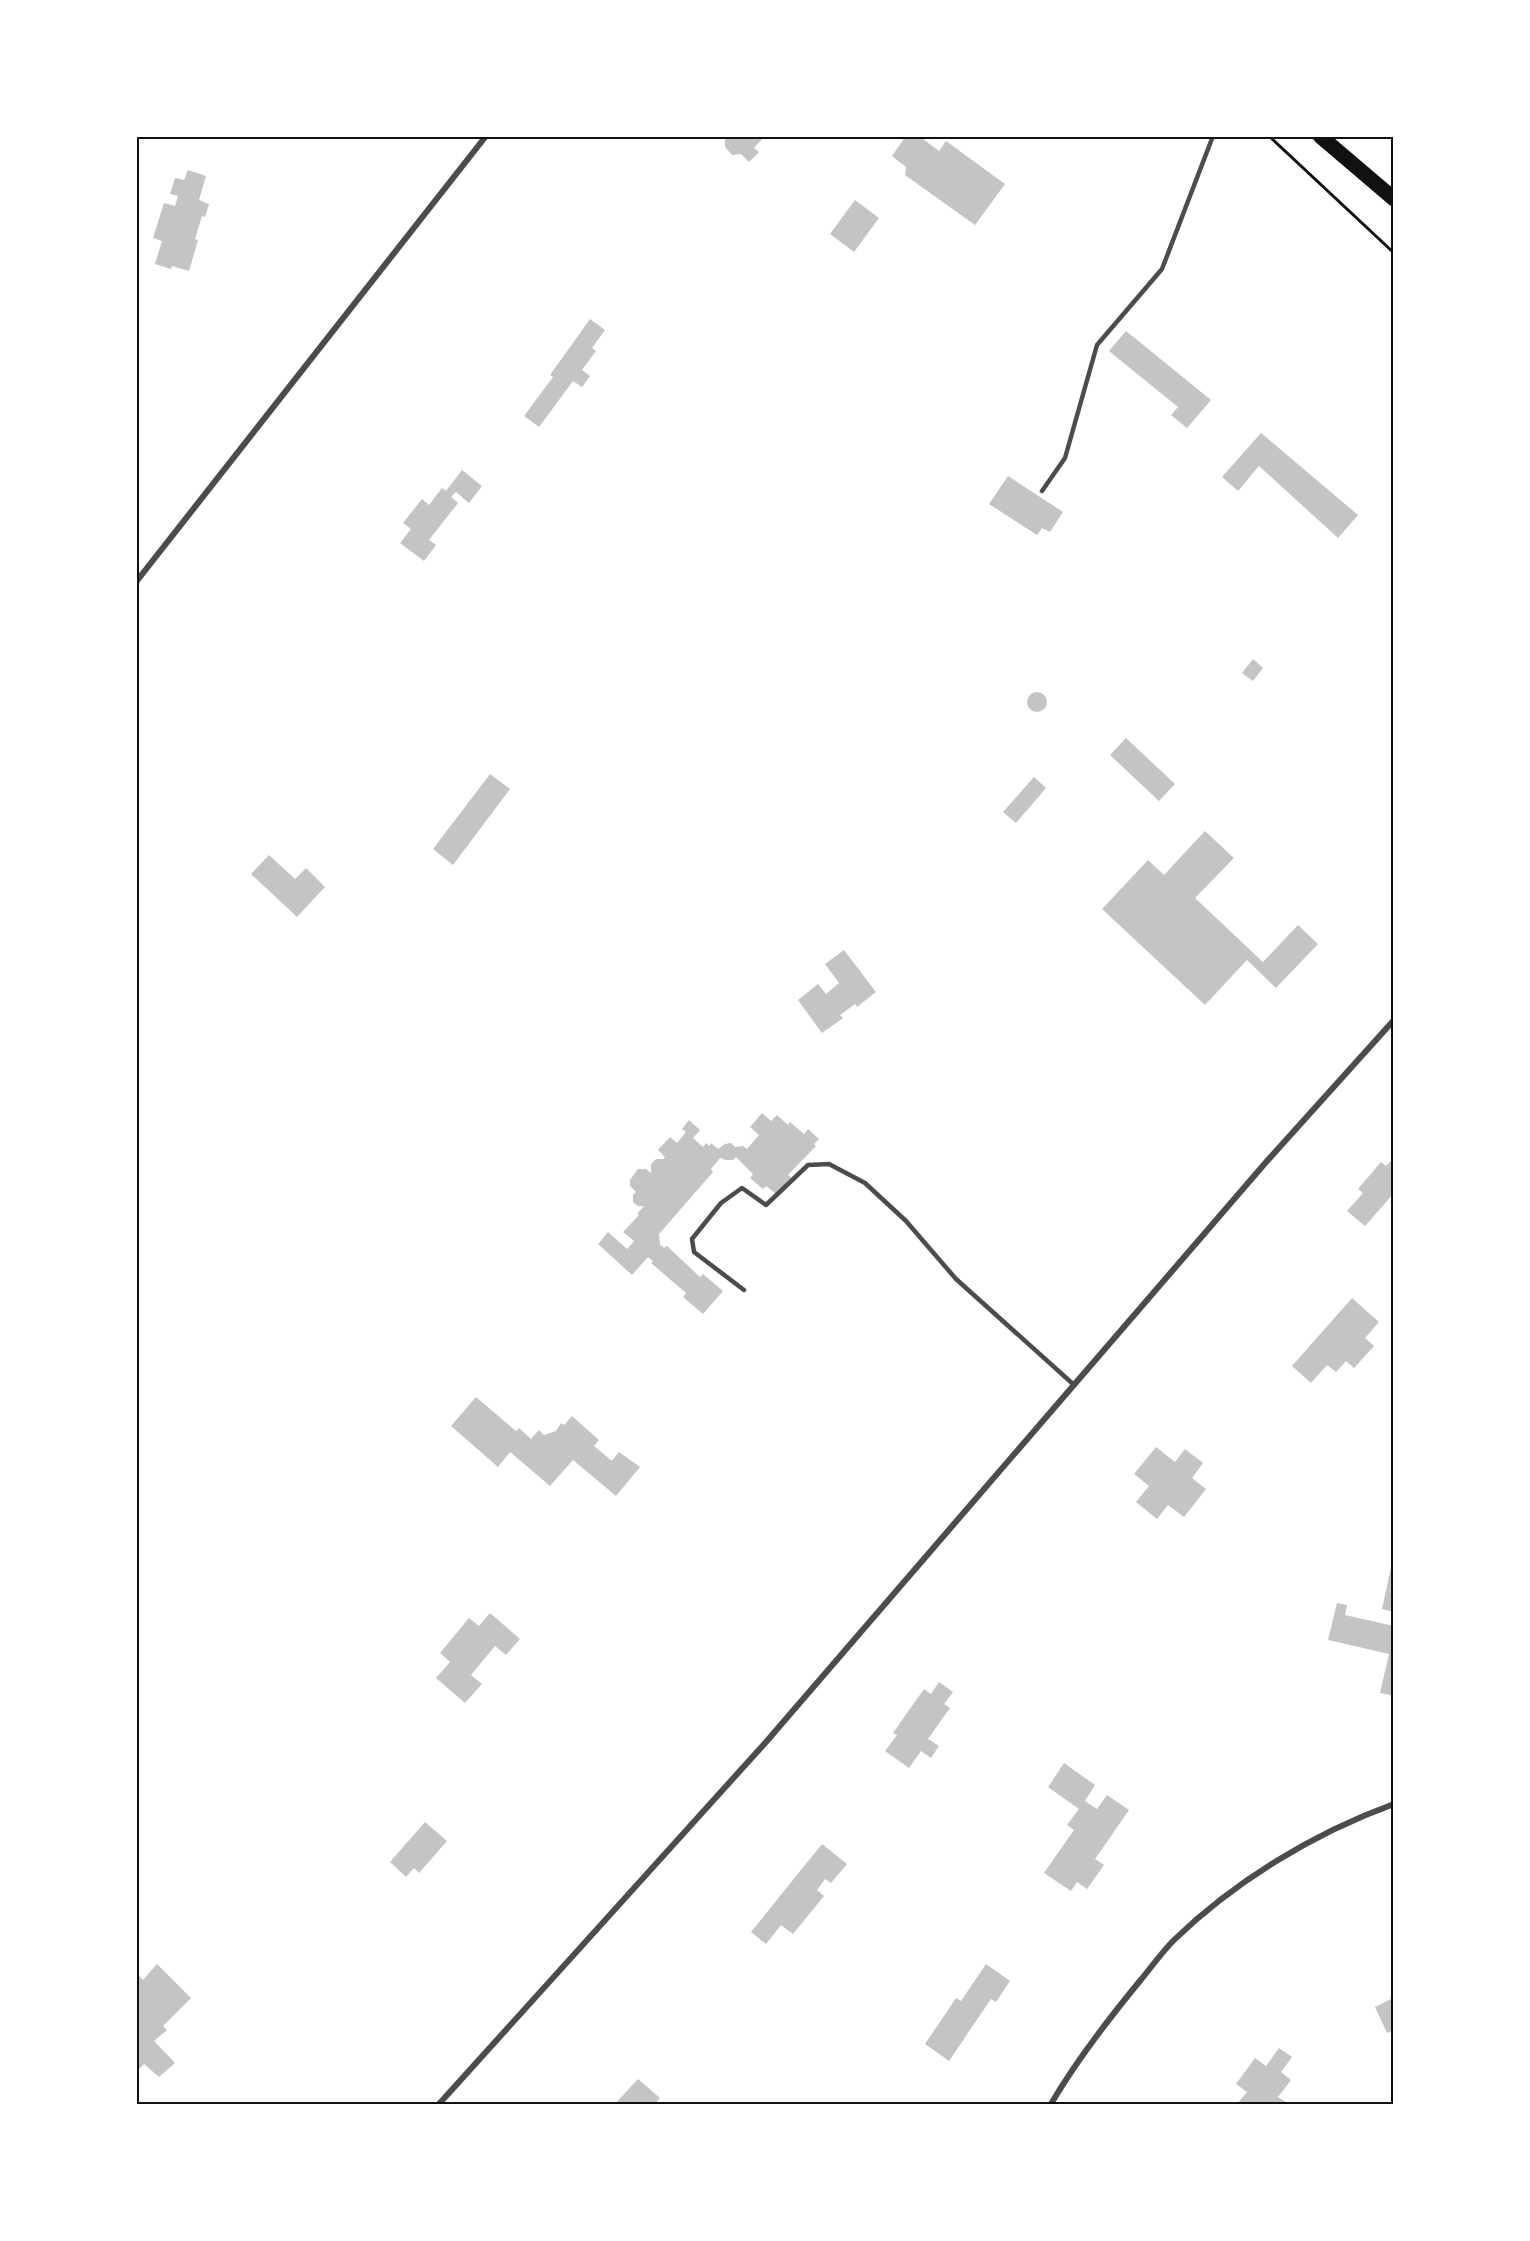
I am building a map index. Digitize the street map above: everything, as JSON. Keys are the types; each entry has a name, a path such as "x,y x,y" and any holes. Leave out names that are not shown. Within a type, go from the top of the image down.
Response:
{"main road":[{"path":"1320,136 1394,199"}],"street":[{"path":"136,582 486,136"},
{"path":"439,2104 774,1733 1267,1161 1394,1020"},
{"path":"1051,2104 1066,2077 1118,2008 1177,1938 1224,1897 1281,1859 1357,1817 1394,1804"}],"lane":[{"path":"1042,491 1065,458 1097,345 1161,269 1213,136"},
{"path":"744,1290 694,1252 692,1239 721,1203 742,1188 766,1205 808,1165 829,1164 865,1183 906,1221 956,1279 1074,1384"}],"path":[{"path":"1269,136 1394,253"}],"building":[{"path":"727,136 765,136 754,148 759,152 749,162 741,154 732,155 725,147"},
{"path":"906,136 919,136 939,151 946,141 1005,184 975,225 905,175 906,167 892,156"},
{"path":"188,170 206,176 199,200 209,204 205,217 202,216 195,239 198,240 189,271 155,264 162,241 153,238 164,203 175,206 178,196 170,194 175,178 184,180"},
{"path":"855,200 879,218 854,252 830,234"},
{"path":"590,319 605,330 592,348 596,351 582,370 590,376 582,387 573,381 539,427 524,416 553,377 550,375"},
{"path":"1126,331 1211,400 1187,428 1171,415 1178,407 1109,351"},
{"path":"1261,433 1358,515 1338,538 1259,466 1238,491 1222,477"},
{"path":"462,470 482,486 469,503 456,492 451,497 458,503 429,540 436,545 424,561 400,543 411,529 403,523 422,499 429,505 442,488 446,491"},
{"path":"1008,476 1063,512 1050,532 1042,528 1037,535 989,504"},
{"path":"1253,659 1263,668 1253,681 1242,673"},
{"path":"1037,692 1044,695 1047,702 1044,709 1037,712 1030,709 1027,702 1030,695"},
{"path":"1126,738 1175,784 1159,801 1110,755"},
{"path":"490,774 510,789 453,865 433,849"},
{"path":"1034,777 1046,788 1016,823 1003,812"},
{"path":"1205,831 1234,858 1195,898 1263,962 1298,925 1318,944 1276,988 1247,960 1205,1005 1102,909 1148,860 1164,875"},
{"path":"269,855 295,879 306,868 325,887 297,917 251,874"},
{"path":"844,950 876,992 857,1007 855,1004 840,1015 843,1018 822,1033 798,1000 818,984 826,994 839,983 825,964"},
{"path":"762,1113 771,1121 777,1115 788,1125 790,1122 804,1134 808,1129 819,1139 814,1144 816,1146 788,1175 791,1177 788,1181 776,1194 766,1186 763,1189 750,1178 753,1174 736,1157 733,1160 720,1158 711,1169 713,1172 659,1234 660,1245 664,1248 667,1246 700,1277 703,1274 723,1291 703,1314 683,1297 686,1293 651,1263 653,1261 648,1257 632,1275 598,1244 608,1232 627,1249 634,1241 623,1232 644,1206 638,1206 633,1202 633,1195 636,1192 630,1186 630,1180 638,1169 646,1169 651,1173 651,1164 656,1159 665,1157 658,1150 670,1137 677,1143 686,1132 682,1129 689,1120 700,1130 693,1138 703,1147 706,1143 709,1146 711,1143 718,1149 731,1143 735,1147 743,1146 747,1149 759,1135 750,1127"},
{"path":"1394,1158 1394,1193 1365,1226 1347,1211 1363,1193 1358,1189 1381,1162 1386,1166"},
{"path":"1352,1298 1379,1322 1365,1338 1374,1346 1354,1368 1346,1361 1336,1372 1327,1365 1311,1383 1292,1366"},
{"path":"476,1397 516,1431 519,1428 531,1439 539,1430 544,1435 556,1431 561,1423 564,1425 572,1416 599,1440 594,1446 612,1461 619,1452 640,1467 616,1496 573,1460 550,1486 510,1452 498,1467 451,1426"},
{"path":"1156,1447 1175,1462 1185,1449 1203,1463 1192,1478 1206,1489 1184,1517 1168,1505 1157,1519 1136,1502 1149,1486 1134,1474"},
{"path":"1391,1567 1394,1568 1394,1612 1382,1609"},
{"path":"1337,1603 1347,1605 1345,1615 1394,1626 1394,1696 1380,1693 1389,1654 1328,1640"},
{"path":"490,1613 520,1639 506,1655 495,1646 471,1675 482,1684 465,1703 436,1678 450,1662 440,1653 469,1618 479,1626"},
{"path":"939,1682 953,1692 944,1704 950,1708 928,1739 939,1746 931,1758 921,1751 909,1768 885,1751 897,1735 893,1733 924,1689 931,1694"},
{"path":"1064,1763 1095,1785 1085,1801 1097,1809 1107,1795 1129,1810 1095,1859 1104,1865 1087,1889 1077,1882 1071,1891 1044,1873 1074,1830 1067,1825 1079,1809 1048,1787"},
{"path":"425,1822 447,1841 419,1873 414,1868 406,1877 390,1862"},
{"path":"822,1844 847,1864 831,1883 825,1879 817,1890 824,1896 793,1934 781,1925 766,1944 751,1932"},
{"path":"157,1964 191,1998 163,2026 167,2030 154,2041 175,2063 159,2077 144,2064 136,2072 136,1973 143,1980"},
{"path":"986,1964 1010,1981 996,2002 991,1999 949,2061 925,2044 956,1998 961,2001"},
{"path":"1394,1996 1394,2030 1387,2033 1375,2007"},
{"path":"1279,2048 1292,2057 1281,2072 1291,2080 1278,2097 1289,2104 1237,2104 1247,2092 1236,2084 1255,2058 1266,2066"},
{"path":"638,2079 660,2098 656,2103 658,2104 615,2104"}]}
